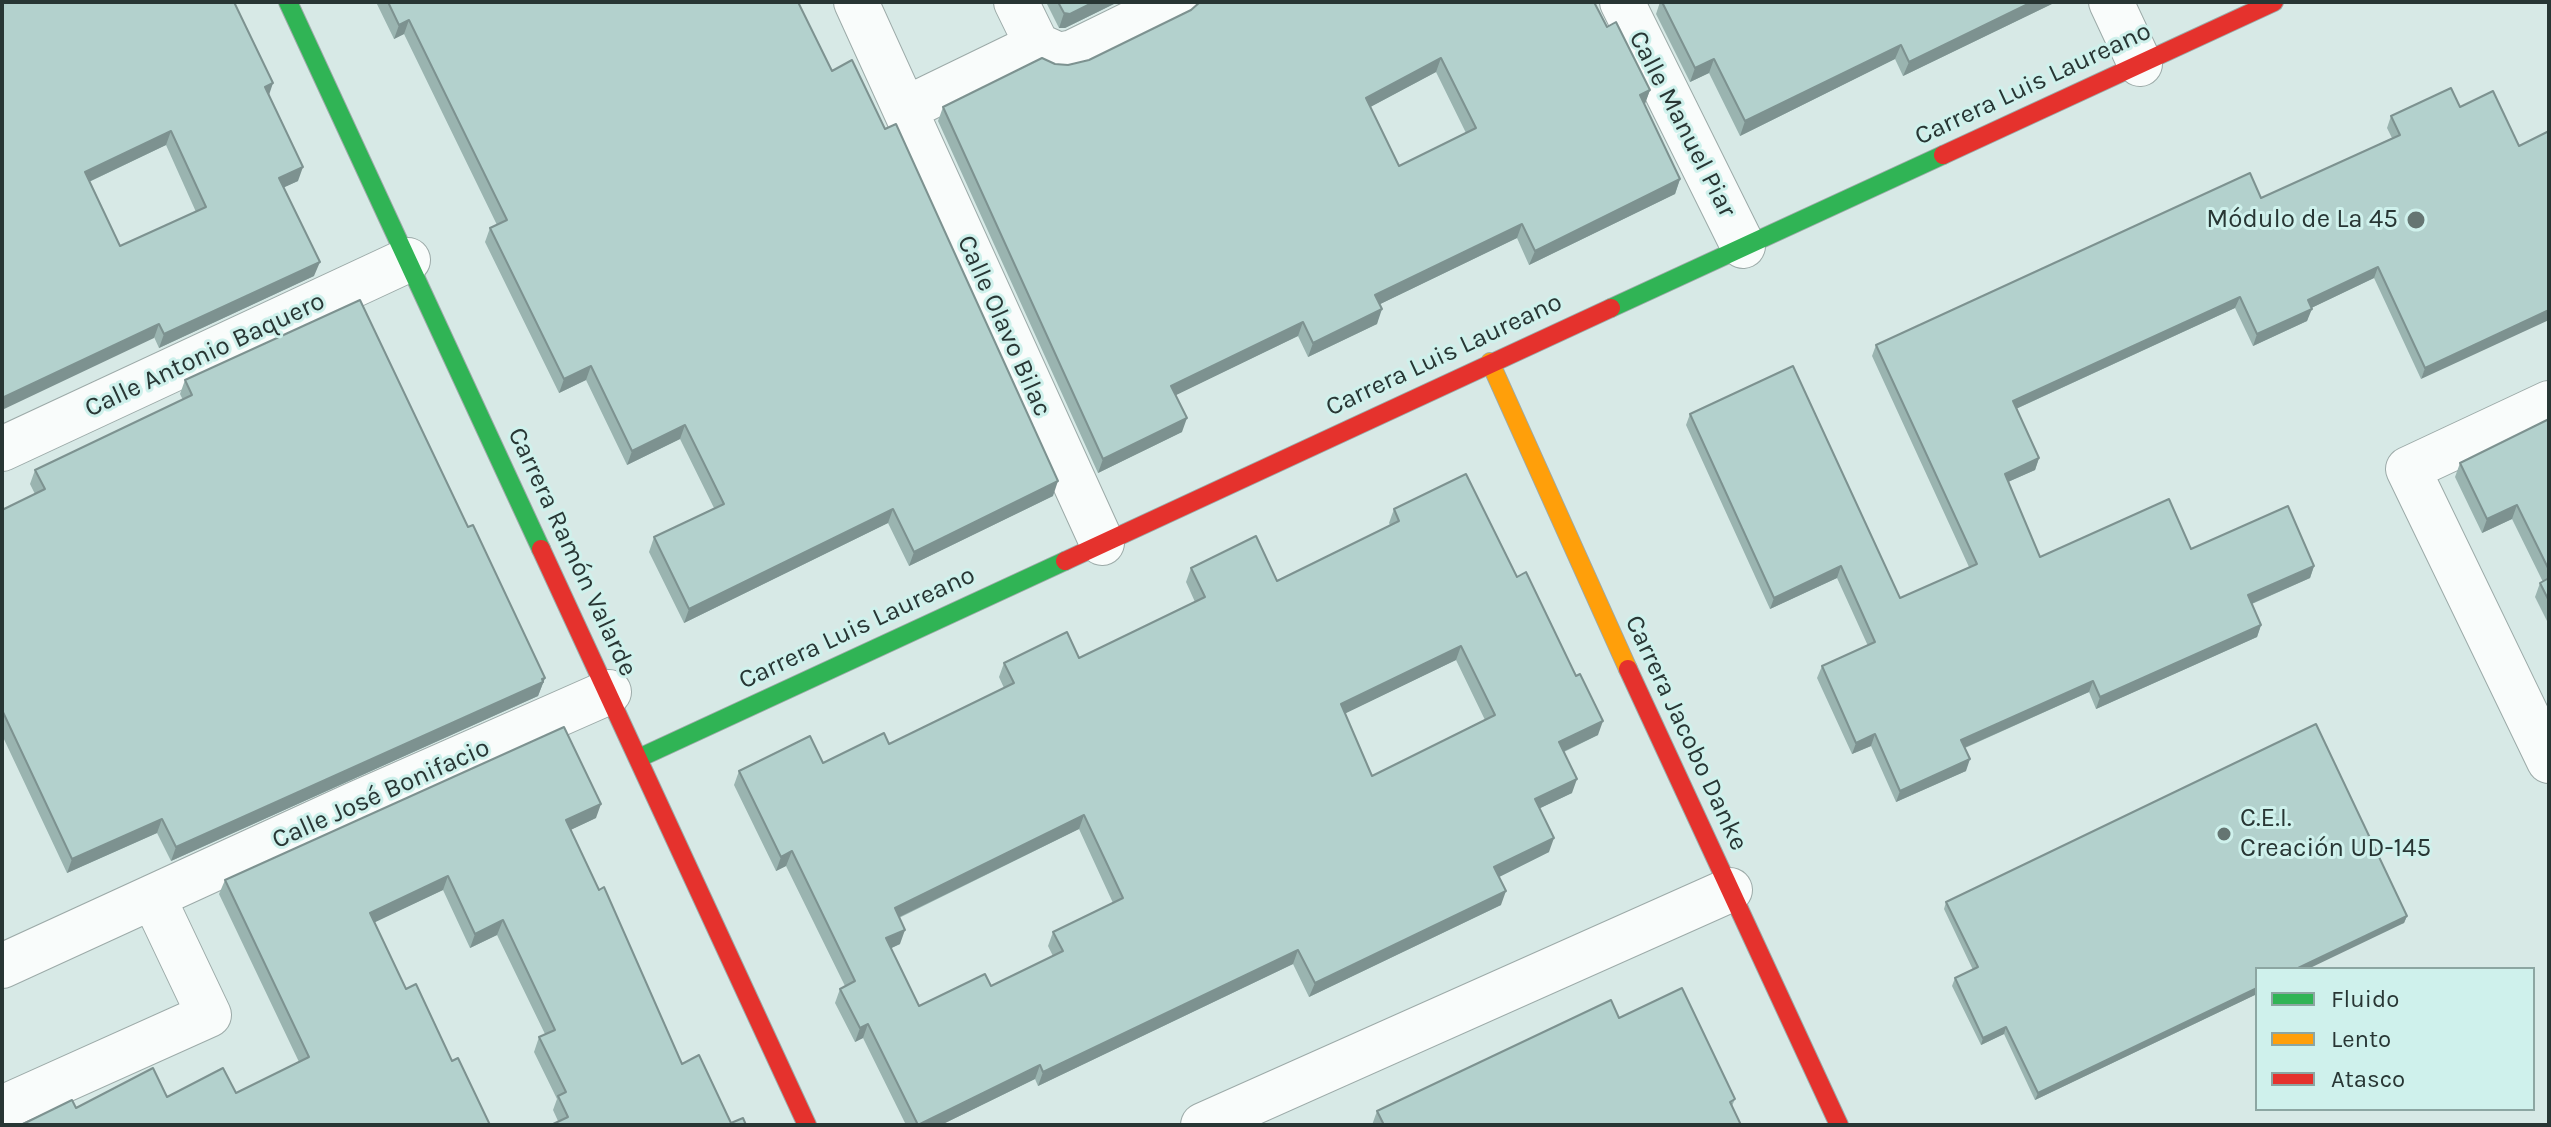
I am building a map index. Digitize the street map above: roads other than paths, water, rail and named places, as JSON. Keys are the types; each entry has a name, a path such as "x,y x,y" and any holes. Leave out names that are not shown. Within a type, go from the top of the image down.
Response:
{"street":[{"name":"Carrera Ramón Valarde","path":"288,2 807,1125"},
{"name":"Calle Olavo Bilac","path":"856,2 1102,543"},
{"path":"1016,2 1037,45 1059,55 1073,52 1175,2"},
{"name":"Calle Manuel Piar","path":"1622,2 1743,246"},
{"path":"2111,2 2140,64"},
{"name":"Carrera Luis Laureano","path":"639,758 2274,2"},
{"path":"905,109 1037,45"},
{"name":"Calle Antonio Baquero","path":"2,449 408,260"},
{"name":"Carrera Jacobo Danke","path":"1490,362 1839,1125"},
{"path":"2549,403 2408,469 2549,761"},
{"name":"Calle José Bonifacio","path":"2,966 609,692"},
{"path":"1228,1120 1730,890"},
{"path":"2,1108 209,1015 153,897"}],"place":[{"name":"Módulo de La 45","path":"2416,220"},
{"name":"C.E.I. Creación UD-145","path":"2224,834"}]}
